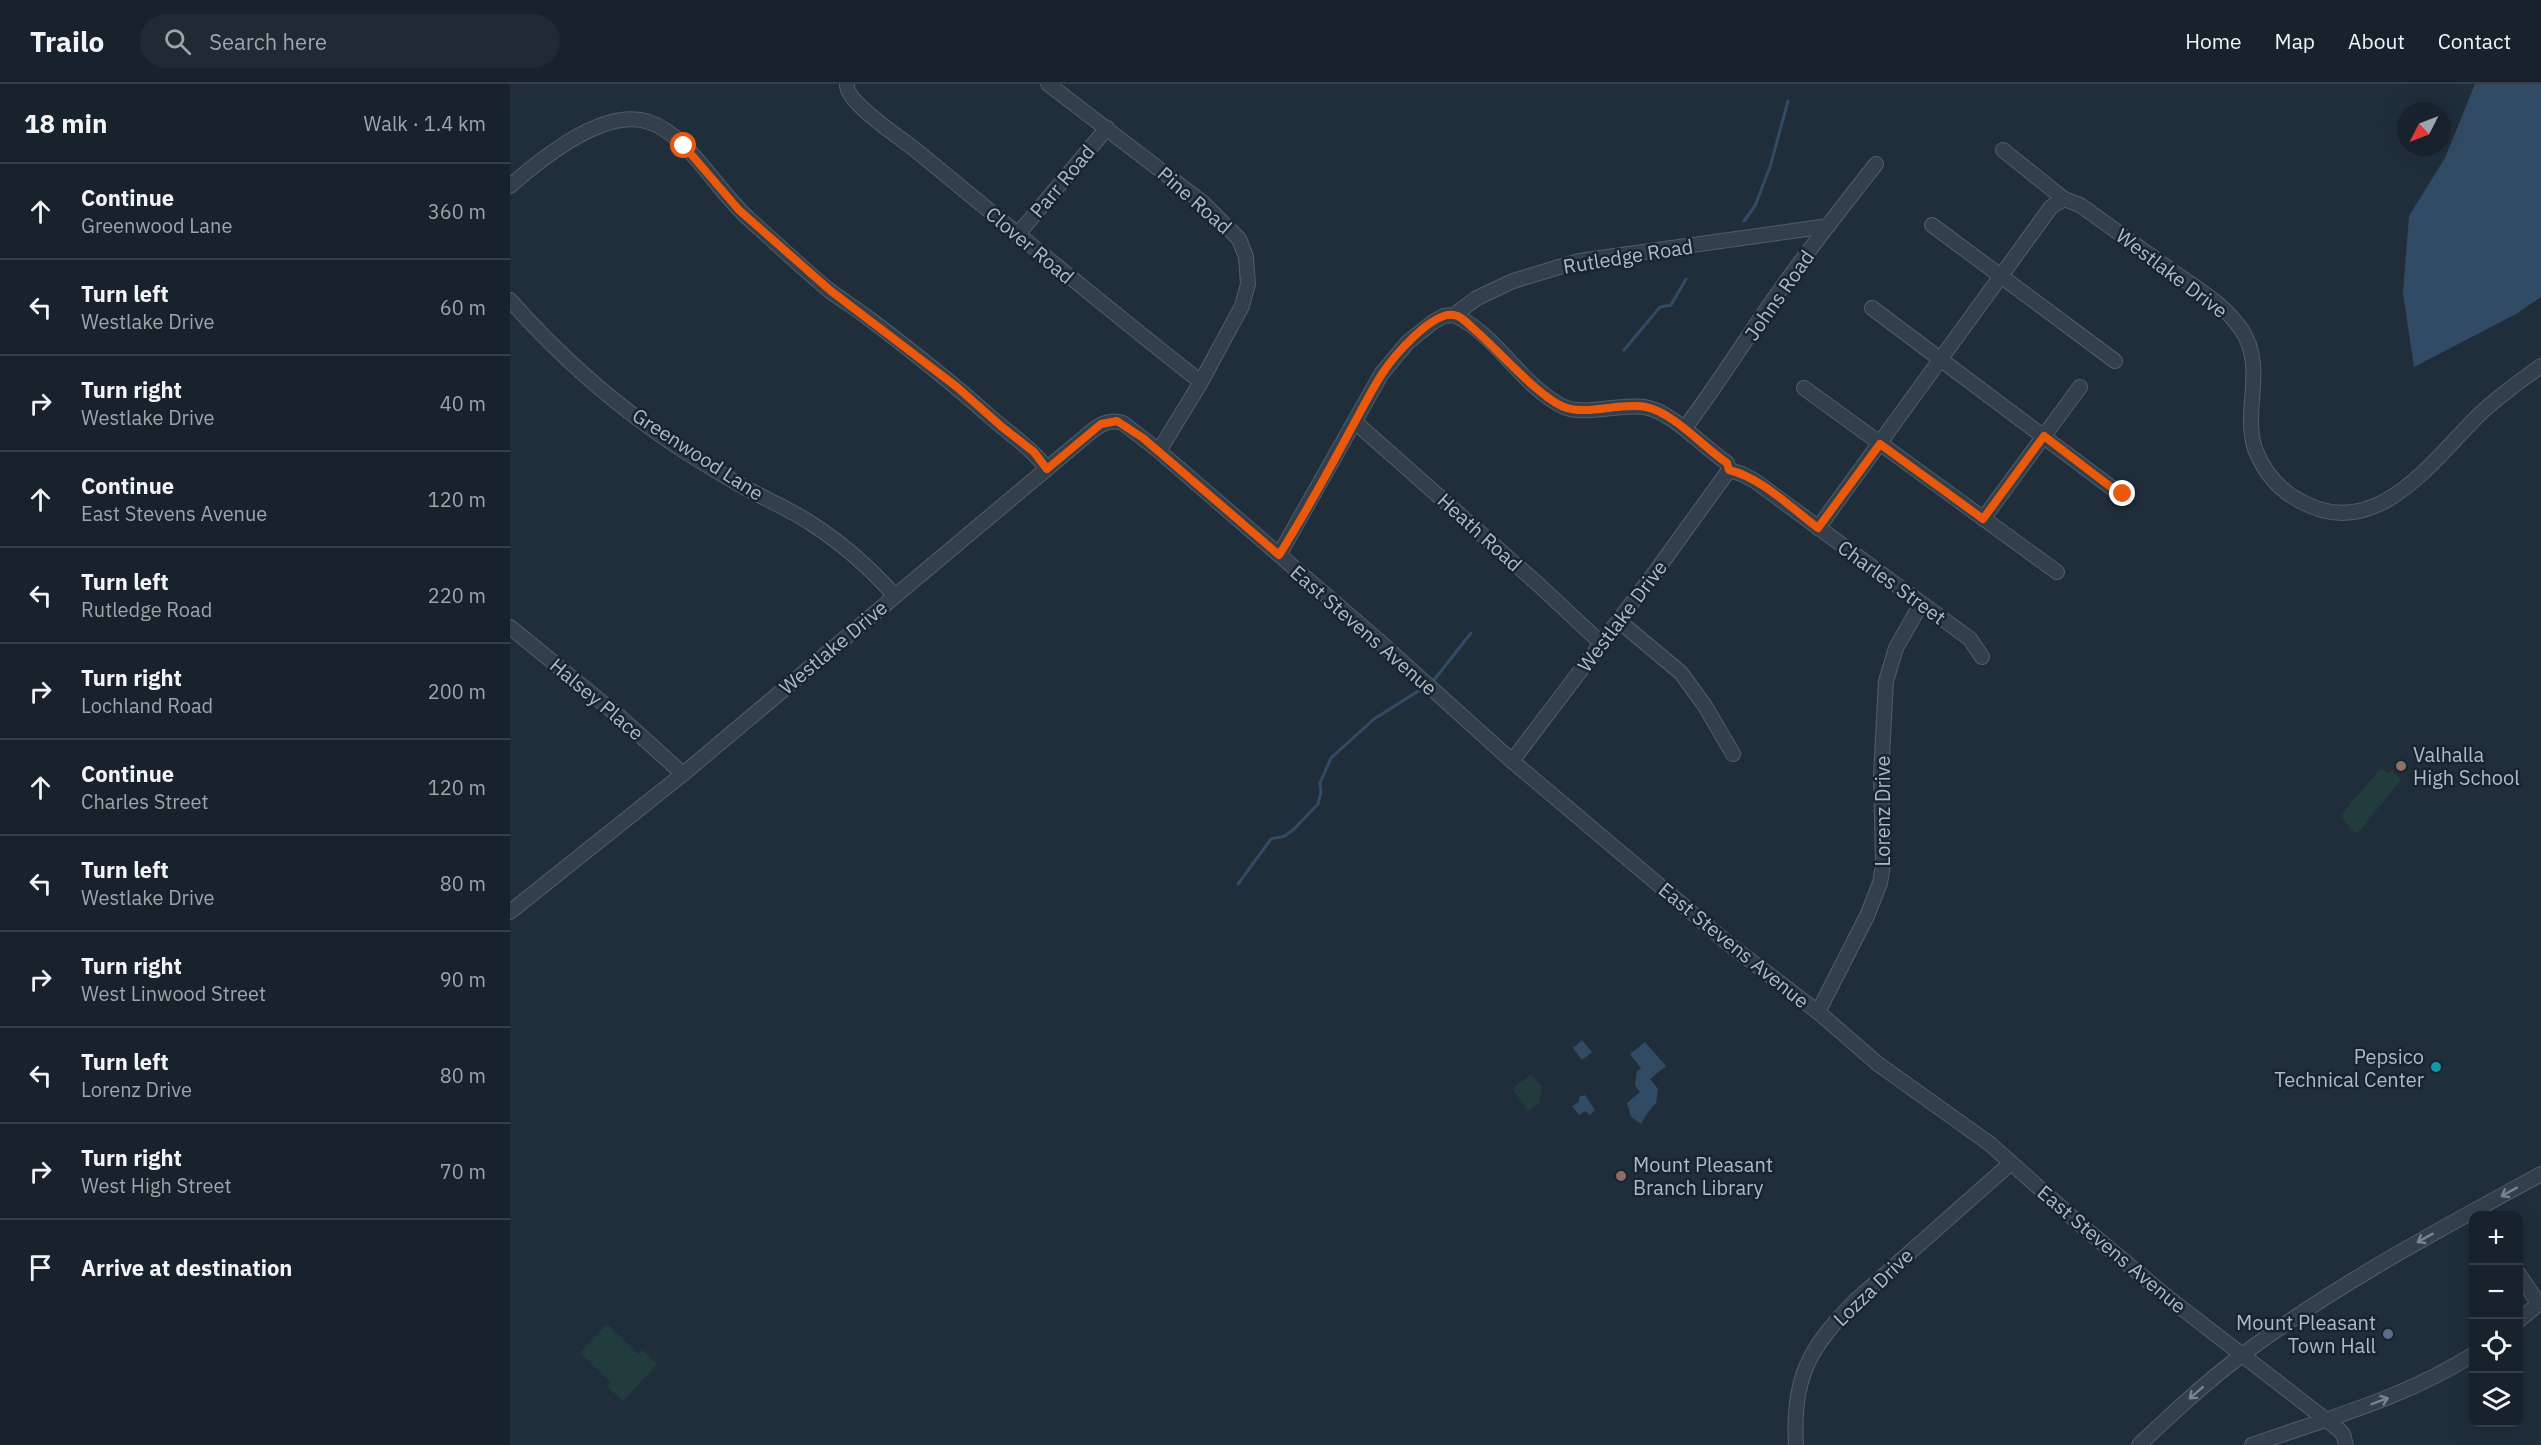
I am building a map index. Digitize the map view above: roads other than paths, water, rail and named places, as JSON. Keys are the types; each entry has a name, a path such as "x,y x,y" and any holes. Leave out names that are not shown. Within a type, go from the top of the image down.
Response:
{"street":[{"name":"Clover Road","path":"848,84 848,93 860,106 1018,234 1083,290 1201,382"},
{"name":"Pine Road","path":"1048,84 1202,202 1239,239 1246,257 1248,284 1242,306 1201,382 1159,451"},
{"path":"510,186 556,151 604,123 621,119 647,121 662,128 684,146 739,210 822,284 957,387 1034,452 1047,469"},
{"name":"Parr Road","path":"1018,234 1107,128"},
{"path":"1818,528 2051,207 2064,199 2003,150"},
{"name":"Johns Road","path":"1685,428 1729,369 1759,321 1876,164"},
{"name":"Westlake Drive","path":"2064,199 2080,205 2210,298 2241,329 2247,340 2254,365 2252,433 2257,452 2274,481 2285,491 2309,506 2323,511 2344,513 2374,508 2385,503 2420,475 2496,400 2541,366"},
{"path":"1932,225 2115,361"},
{"name":"Rutledge Road","path":"1279,555 1382,373 1398,353 1433,322 1444,316 1454,315 1491,291 1513,281 1579,261 1828,226"},
{"name":"Greenwood Lane","path":"510,300 529,322 583,374 659,434 744,487 812,524 847,550 878,577 895,596"},
{"path":"1872,308 2116,491 2126,494"},
{"name":"Charles Street","path":"1454,315 1461,318 1494,346 1548,398 1565,408 1581,410 1644,407 1667,416 1727,463 1729,470 1755,481 1970,639 1982,657"},
{"path":"1983,519 2080,387"},
{"path":"1804,388 2057,572"},
{"name":"Westlake Drive","path":"510,912 682,774 1101,424 1111,420 1123,423 1159,451"},
{"name":"Heath Road","path":"1355,422 1602,644"},
{"name":"East Stevens Avenue","path":"1159,451 1379,641 1512,761 1730,945 1818,1012 1878,1064 1964,1124 2082,1226 2241,1356 2343,1434 2346,1445"},
{"name":"Westlake Drive","path":"1512,761 1602,644 1729,470"},
{"name":"Lorenz Drive","path":"1818,1012 1867,916 1880,883 1883,866 1881,775 1886,681 1896,648 1921,604"},
{"path":"1619,621 1681,673 1705,706 1732,754"},
{"name":"Halsey Place","path":"510,627 621,718 682,774"},
{"name":"Lozza Drive","path":"1796,1445 1794,1413 1803,1373 1812,1354 1835,1321 1864,1292 2011,1163"},
{"path":"2481,1211 2541,1174"},
{"path":"2139,1445 2241,1356 2370,1269 2469,1218"},
{"path":"2520,1319 2540,1303 2523,1280"},
{"path":"2252,1445 2402,1392 2469,1357"}],"water":[{"path":"2475,84 2541,84 2541,297 2516,314 2414,367 2403,293 2409,216 2446,156 2451,156 2451,143"},
{"path":"1582,1040 1592,1052 1582,1060 1573,1048"},
{"path":"1645,1042 1666,1066 1650,1079 1658,1089 1656,1103 1641,1124 1631,1117 1627,1103 1640,1092 1635,1085 1637,1071 1641,1068 1630,1054"},
{"path":"1585,1095 1595,1110 1590,1115 1585,1111 1579,1115 1572,1106 1579,1102 1579,1097"}],"waterway":[{"path":"1744,221 1755,206 1770,167 1788,101"},
{"path":"1624,350 1660,307 1671,305 1686,279"},
{"path":"1434,680 1471,633"},
{"path":"1238,884 1271,839 1285,836 1318,804 1321,792 1320,783 1331,758 1374,719 1420,690"}],"place":[{"name":"Valhalla High School","path":"2401,766"},
{"name":"Pepsico Technical Center","path":"2436,1067"},
{"name":"Mount Pleasant Branch Library","path":"1621,1176"},
{"name":"Mount Pleasant Town Hall","path":"2388,1334"}]}
